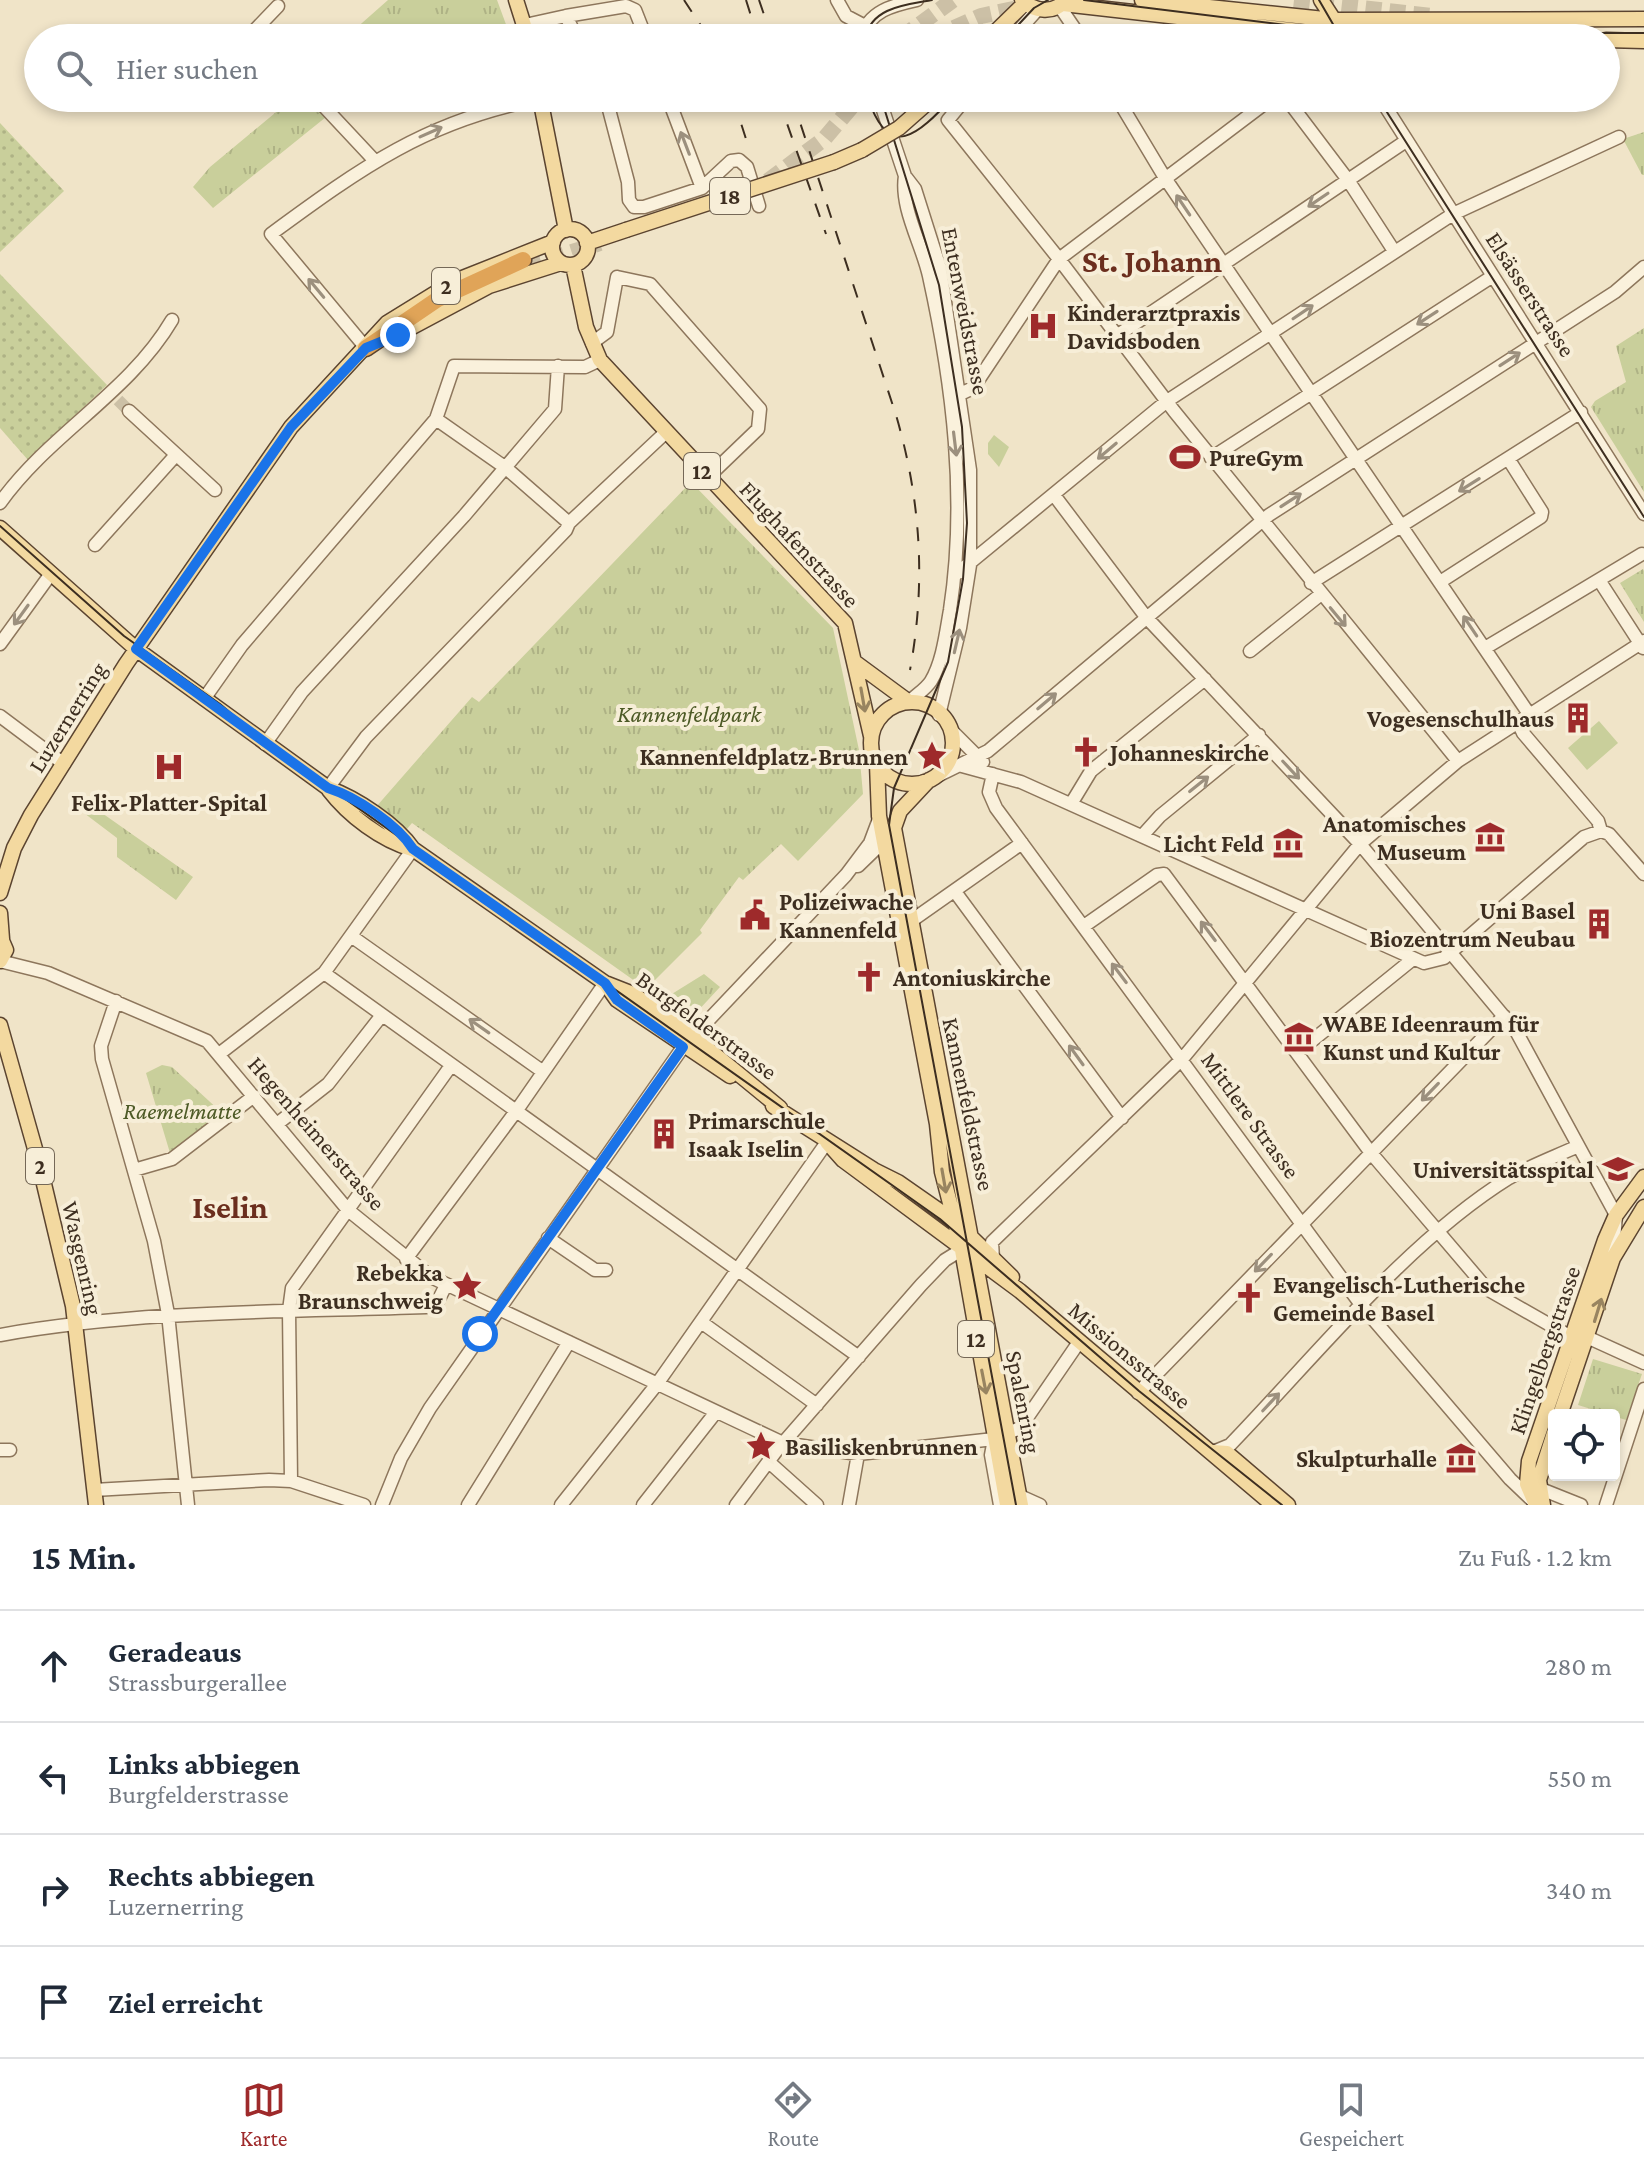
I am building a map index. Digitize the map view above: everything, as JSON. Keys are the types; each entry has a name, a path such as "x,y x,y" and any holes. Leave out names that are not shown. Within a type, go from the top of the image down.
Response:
{"highway":[{"path":"366,348 438,299 524,263"}],"main road":[{"path":"516,0 524,24"},
{"path":"1142,0 1334,20 1644,19"},
{"path":"1321,0 1334,20"},
{"path":"1005,24 1028,4 1063,4 1228,24"},
{"path":"1620,40 1644,41"},
{"path":"543,112 566,230"},
{"name":"18","path":"587,243 855,154 899,128 917,112"},
{"path":"553,242 566,230"},
{"path":"566,230 581,234 587,243 586,255 567,264"},
{"name":"Luzernerring","path":"0,890 20,835 136,649 291,427 366,348 376,331 428,296 499,261 553,242"},
{"name":"12","path":"553,242 554,256 567,264"},
{"name":"Luzernerring","path":"366,348 381,344 489,286 567,264"},
{"name":"Flughafenstrasse","path":"567,264 600,360 845,623 871,736"},
{"name":"Burgfelderstrasse","path":"0,528 136,649 328,788 347,810 391,842 413,849 605,983 633,994 688,1042 827,1142 898,1182 952,1219 968,1246"},
{"path":"856,663 909,702 927,706 952,731 951,760 900,811 894,828"},
{"path":"909,702 886,710 871,736 877,764 902,782 929,780"},
{"name":"Kannenfeldstrasse","path":"877,764 879,816 884,842 906,926 968,1246 977,1260"},
{"name":"Kannenfeldstrasse","path":"894,828 906,926 952,1219"},
{"path":"0,913 3,940 0,961"},
{"name":"Wasgenring","path":"0,1025 39,1163 76,1322 95,1498"},
{"name":"Burgfelderstrasse","path":"827,1142 843,1160 968,1246"},
{"path":"1616,1215 1644,1177"},
{"name":"Klingelbergstrasse","path":"1562,1409 1589,1338 1613,1258 1641,1210"},
{"name":"Klingelbergstrasse","path":"1528,1468 1571,1337 1616,1215"},
{"name":"Missionsstrasse","path":"968,1246 993,1259 1014,1279 1020,1291"},
{"name":"Spalenring","path":"968,1246 1001,1436 1020,1500"},
{"name":"Missionsstrasse","path":"977,1260 1020,1291 1273,1505"},
{"name":"Spalenring","path":"977,1260 1001,1436 1007,1505"},
{"path":"981,1284 987,1276 996,1275"},
{"name":"Missionsstrasse","path":"1213,1452 1227,1453 1288,1505"},
{"name":"Klingelbergstrasse","path":"1538,1500 1539,1480 1548,1452"},
{"path":"1528,1468 1538,1500"}],"street":[{"path":"837,0 855,24"},
{"path":"870,24 880,12 917,0"},
{"path":"1019,24 1028,4"},
{"path":"1063,4 1074,24"},
{"path":"261,24 278,6"},
{"path":"546,24 566,16 626,6 635,10 640,24"},
{"path":"566,16 570,24"},
{"path":"1334,20 1336,24"},
{"path":"329,112 374,160"},
{"path":"366,348 271,234 374,160 485,112"},
{"path":"610,112 628,182 629,200 634,207 702,188 731,161 739,160 750,173 759,206"},
{"path":"673,112 702,188"},
{"name":"Entenweidstrasse","path":"884,112 905,176 904,194 930,279 970,470 970,565 960,628 939,715"},
{"path":"955,112 948,120 1261,521 1458,761"},
{"path":"1125,112 1165,178 1485,648 1523,718 1523,733 1598,821 1601,831"},
{"path":"955,396 973,388 1059,259 1253,112"},
{"path":"1297,112 1348,180 1394,251"},
{"name":"Elsässerstrasse","path":"1388,112 1644,514"},
{"path":"955,575 1167,401 1394,251 1453,214 1619,137"},
{"path":"1118,335 1406,141"},
{"path":"929,780 978,757 1261,521 1615,292 1644,267"},
{"path":"1211,458 1493,276"},
{"path":"592,343 607,332 617,277 647,282 760,409 758,429 708,477"},
{"path":"0,503 19,476 114,396 159,341 172,320"},
{"path":"204,699 242,645 436,419 453,368 458,365 585,367 600,360"},
{"path":"265,744 302,692 506,468 555,409 558,366"},
{"name":"Entenweidstrasse","path":"909,702 929,684 935,672 955,575 960,523 955,396"},
{"path":"129,411 215,490"},
{"path":"1311,583 1581,412"},
{"path":"436,419 506,468 569,523"},
{"path":"328,788 366,737 566,530 569,523 665,433"},
{"path":"95,545 175,456"},
{"path":"1440,582 1541,517 1542,512 1509,460"},
{"path":"1054,495 1146,617 1360,844 1516,1031 1576,1147 1616,1215 1641,1210"},
{"path":"1485,648 1642,554"},
{"path":"0,644 50,575"},
{"path":"736,1505 783,1443 940,1265 968,1246 992,1242 1183,1058 1360,844 1458,761 1643,645 1599,580"},
{"path":"1250,651 1320,595"},
{"path":"1071,804 1091,771 1205,679"},
{"path":"0,716 64,764"},
{"path":"952,731 993,774"},
{"path":"1142,836 1160,816 1259,735"},
{"path":"962,766 993,774 1071,804 1413,959 1435,962 1451,952 1584,837 1601,831 1609,834 1644,874"},
{"name":"Mittlere Strasse","path":"993,774 992,800 1362,1306 1503,1468 1538,1500"},
{"path":"846,875 870,843 879,816"},
{"path":"382,1505 401,1458 497,1309 688,1042 846,875 884,842 894,828"},
{"path":"906,926 1022,843"},
{"path":"219,1054 324,973 413,849"},
{"path":"1084,926 1157,875 1164,874 1371,1153 1487,1289 1571,1337"},
{"path":"956,893 1122,1118"},
{"path":"351,936 542,1071"},
{"name":"Hegenheimerstrasse","path":"3,940 48,973"},
{"path":"1298,1052 1413,959"},
{"name":"Hegenheimerstrasse","path":"0,961 48,973 198,1036 219,1054 348,1210 406,1259 446,1285 783,1443 858,1454 1001,1436"},
{"path":"324,973 450,1067 517,1110 859,1357"},
{"path":"406,1259 517,1110 605,983"},
{"path":"116,1001 101,1046 102,1059 134,1170 168,1314 188,1505"},
{"path":"277,1124 328,1084 382,1015"},
{"path":"1138,1393 1504,1016"},
{"path":"291,1481 289,1310 292,1288 450,1067"},
{"path":"134,1170 172,1159 254,1096"},
{"path":"561,1505 657,1384 827,1142"},
{"path":"1213,1452 1230,1445 1362,1306 1438,1232 1510,1178 1576,1147"},
{"name":"Klingelbergstrasse","path":"1613,1258 1616,1215"},
{"path":"548,1238 595,1270 606,1270"},
{"path":"992,1242 993,1259"},
{"path":"0,1335 76,1322 168,1314 426,1307 438,1301 446,1285"},
{"path":"701,1322 817,1405"},
{"path":"1589,1338 1644,1363"},
{"path":"468,1505 569,1342"},
{"path":"1001,1436 1020,1428 1079,1342"},
{"path":"1606,1505 1644,1389"},
{"path":"643,1505 716,1412"},
{"name":"Spalenring","path":"1000,1505 991,1455 1001,1436"},
{"path":"849,1505 858,1454"},
{"path":"770,1463 817,1505"},
{"path":"1503,1468 1528,1468"},
{"path":"95,1498 186,1483 291,1481 334,1501 364,1505"},
{"path":"1020,1500 1040,1505"},
{"path":"1538,1500 1581,1505"}],"green space":[{"path":"388,0 497,0 506,24 361,24"},
{"path":"276,112 322,112 326,117 213,208 193,187 210,167"},
{"path":"0,123 64,191 0,252"},
{"path":"1644,132 1644,175 1642,175 1623,139"},
{"path":"0,274 107,385 28,460 0,428"},
{"path":"1644,328 1644,492 1591,407 1595,401 1626,382 1616,346"},
{"path":"994,435 1009,447 999,467 988,454 988,443"},
{"name":"Kannenfeldpark","path":"691,482 833,628 859,750 863,794 798,861 781,844 743,880 739,877 700,930 702,933 646,989 412,823 407,829 376,807 472,697 479,702"},
{"path":"1644,571 1644,622 1620,583"},
{"path":"1599,721 1618,743 1587,770 1568,748"},
{"path":"82,799 193,877 176,900 117,857 117,838 76,807 76,800"},
{"path":"704,974 720,987 695,1014 667,997"},
{"name":"Raemelmatte","path":"162,1065 172,1067 221,1112 170,1153 146,1073"},
{"path":"1593,1359 1642,1374 1626,1420 1620,1418 1620,1409 1591,1409 1578,1405"}],"tunnel":[{"path":"920,24 953,0"},
{"path":"1294,0 1431,16"},
{"path":"963,24 981,16 1028,6"},
{"path":"768,181 824,139 847,112"},
{"path":"526,267 600,243"},
{"path":"118,400 129,411"}],"tram line":[{"path":"872,24 891,9 932,0"},
{"path":"1019,24 1034,8 1048,0"},
{"path":"1084,0 1277,24"},
{"path":"1319,0 1333,24"},
{"path":"1620,33 1644,33"},
{"path":"874,112 885,130 895,136 916,131 938,112"},
{"path":"885,112 939,285 962,427 967,523 963,579 948,662 894,788 889,825 1016,1505"},
{"path":"1387,112 1644,517"},
{"path":"0,526 124,636 220,704 266,743 940,1219 1139,1391 1282,1505"}],"railway":[{"path":"684,0 700,24"},
{"path":"746,0 754,24"},
{"path":"759,0 767,24"},
{"path":"737,112 746,139"},
{"path":"783,112 826,234"},
{"path":"797,112 896,415 911,479 919,574 910,670"}],"place":[{"name":"Kinderarztpraxis Davidsboden","path":"1043,326"},
{"name":"PureGym","path":"1185,457"},
{"name":"Vogesenschulhaus","path":"1578,718"},
{"name":"Johanneskirche","path":"1086,752"},
{"name":"Kannenfeldplatz-Brunnen","path":"932,756"},
{"name":"Felix-Platter-Spital","path":"169,767"},
{"name":"Anatomisches Museum","path":"1490,837"},
{"name":"Licht Feld","path":"1288,843"},
{"name":"Polizeiwache Kannenfeld","path":"755,915"},
{"name":"Uni Basel Biozentrum Neubau","path":"1599,924"},
{"name":"Antoniuskirche","path":"869,977"},
{"name":"WABE Ideenraum für Kunst und Kultur","path":"1299,1037"},
{"name":"Primarschule Isaak Iselin","path":"664,1134"},
{"name":"Universitätsspital","path":"1618,1169"},
{"name":"Rebekka Braunschweig","path":"467,1286"},
{"name":"Evangelisch-Lutherische Gemeinde Basel","path":"1249,1298"},
{"name":"Basiliskenbrunnen","path":"761,1446"},
{"name":"Skulpturhalle","path":"1461,1458"}],"district":[{"name":"St. Johann","path":"1152,261"},
{"name":"Iselin","path":"230,1207"}],"route":[{"path":"398,335 366,348 314,399 271,454 136,649 328,788 353,800 403,837 413,849 605,983 617,1000 683,1047 480,1334"}]}
